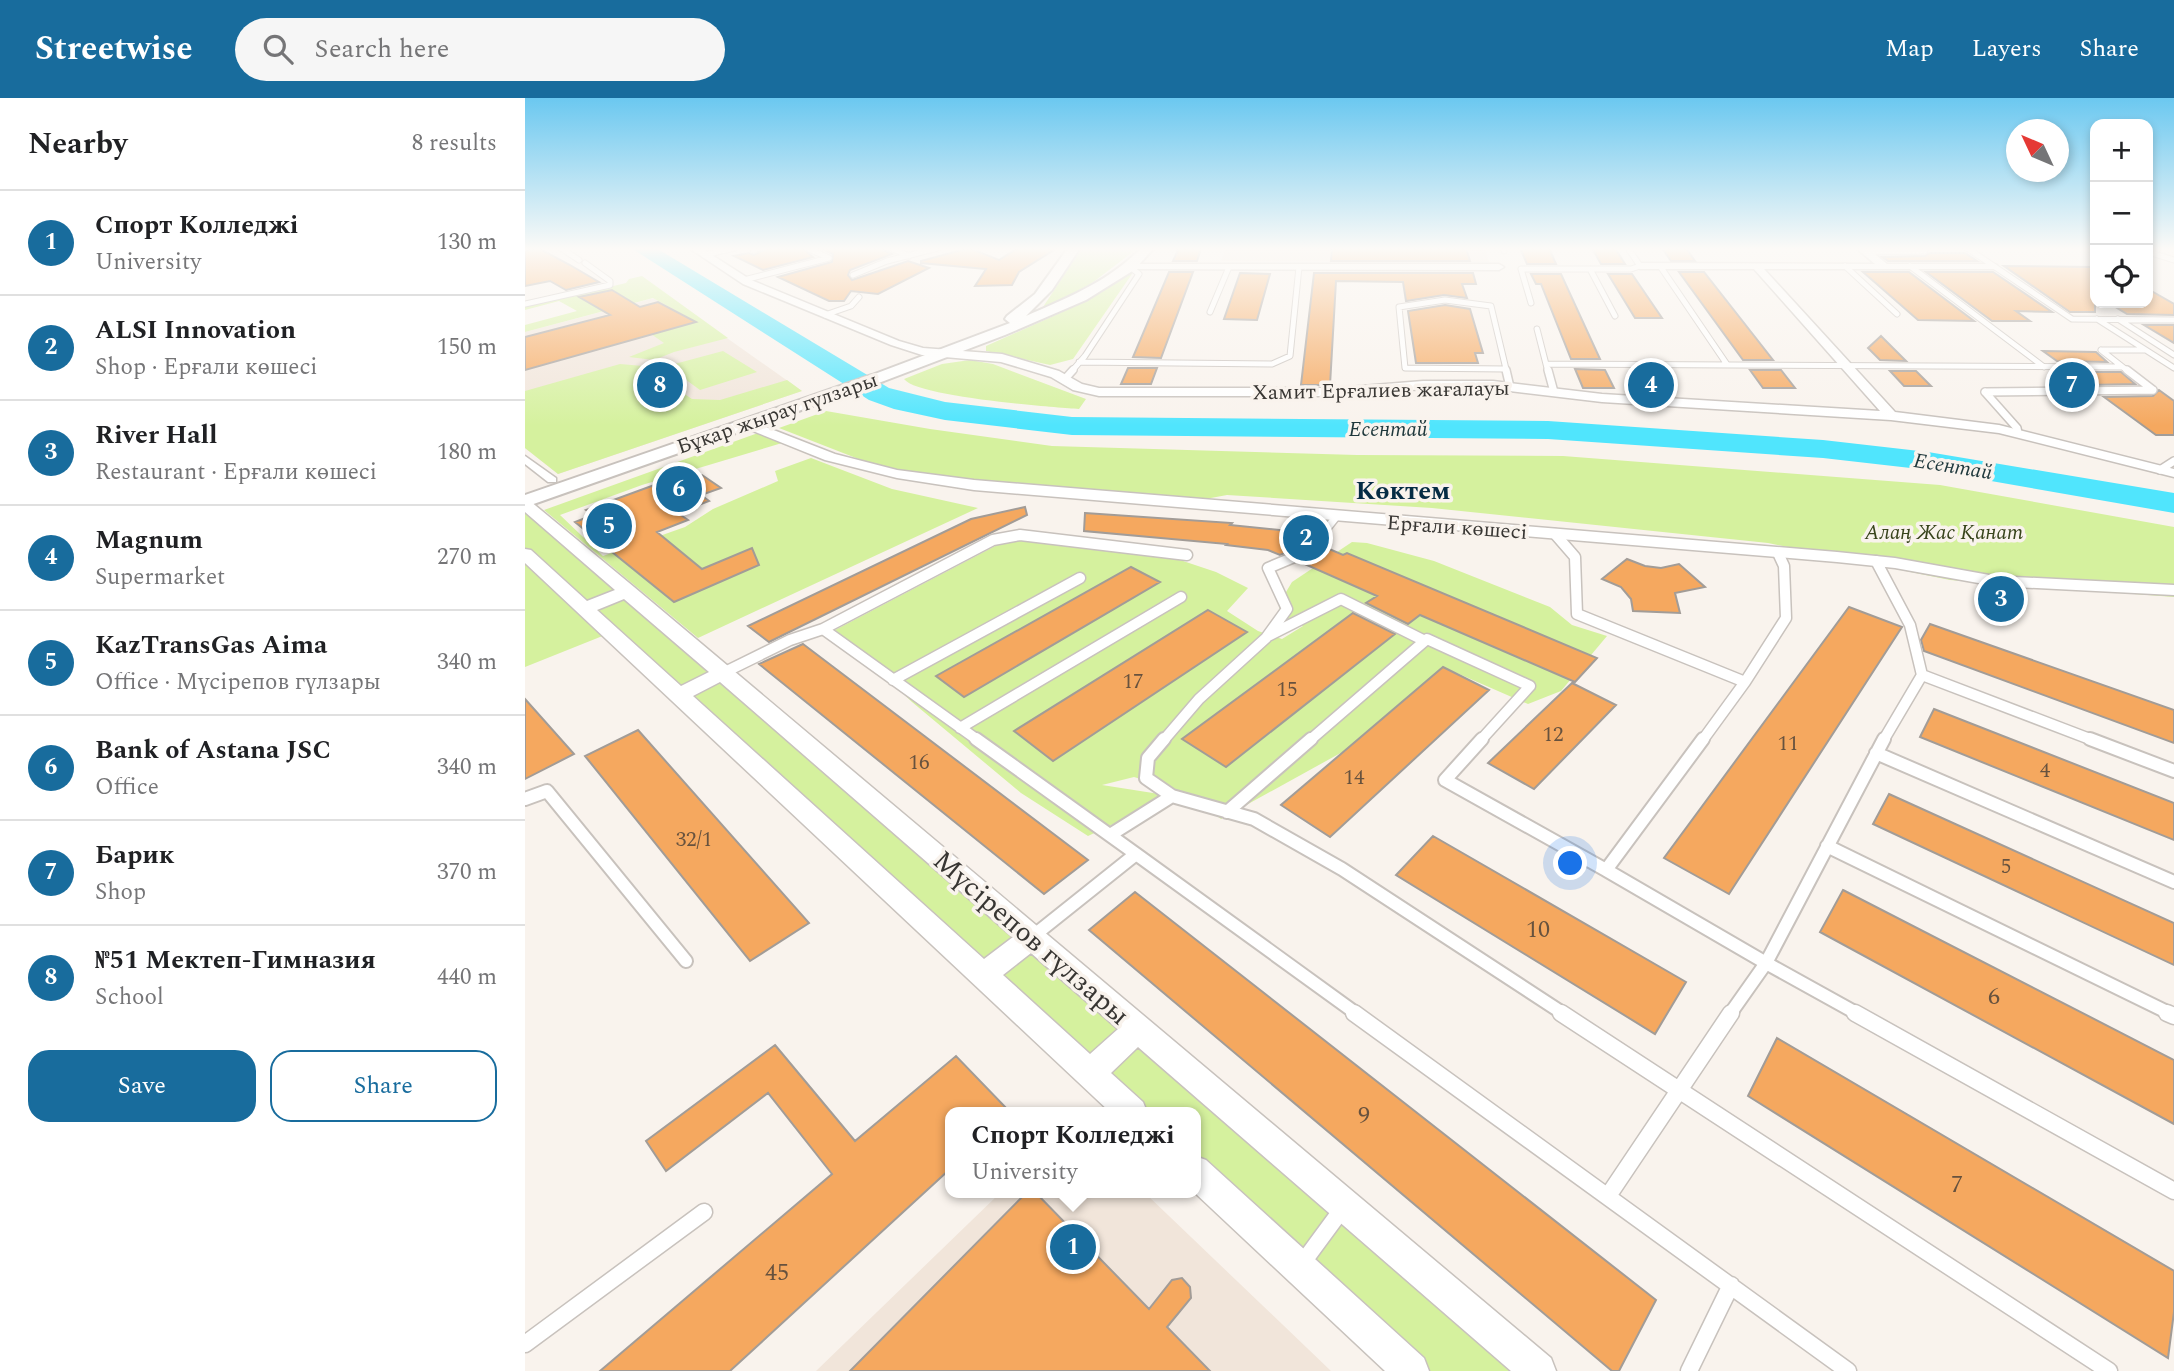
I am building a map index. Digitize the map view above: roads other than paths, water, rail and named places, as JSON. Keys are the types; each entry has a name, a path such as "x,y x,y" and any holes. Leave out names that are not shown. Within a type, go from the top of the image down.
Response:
{"street":[{"name":"Хамит Ерғалиев жағалауы","path":"807,307 895,343 922,351 1002,358 1055,374 1078,387 1099,392 1337,392 1449,385 1510,387 1602,398 1891,416 2018,433 2167,471"},
{"name":"Бұқар жырау гүлзары","path":"949,352 992,332 1028,307"},
{"name":"Бұқар жырау гүлзары","path":"525,502 879,378 1059,307"},
{"path":"1794,307 1891,416"},
{"path":"1023,313 1039,317"},
{"name":"Ерғали көшесі","path":"748,424 830,457 897,474 974,485 1876,561 1995,581 2174,590"},
{"path":"525,459 552,480"},
{"name":"Мүсірепов гүлзары","path":"525,502 1538,1371"},
{"path":"525,554 1126,1107"},
{"path":"584,609 628,591"},
{"path":"678,695 723,673"},
{"path":"983,975 1032,937"},
{"path":"1090,1074 1138,1028"},
{"path":"1201,1177 1411,1371"}],"lane":[{"path":"825,315 847,307"},
{"path":"1065,380 1116,307"},
{"path":"1210,312 1212,307"},
{"path":"1079,362 1272,364 1290,356 1295,307"},
{"path":"1399,307 1405,368 1506,369"},
{"path":"1491,307 1510,387"},
{"path":"1610,307 1615,316"},
{"path":"1688,307 1726,363"},
{"path":"1889,307 1896,314"},
{"path":"1965,307 2044,367"},
{"path":"2056,307 2072,318 2174,320"},
{"path":"2097,319 2174,368"},
{"path":"2118,319 2174,355"},
{"path":"1537,329 1554,392"},
{"path":"2018,433 2017,428 1985,391 2153,390 2101,350 2167,351"},
{"path":"1547,364 2121,367"},
{"path":"2167,471 2174,461"},
{"path":"1336,517 1316,542 1292,562 1268,568 1287,609 1266,638 1199,699 1148,758 1146,778 1172,796 1254,819 1342,869 2109,1371"},
{"path":"1555,534 1575,557 1577,614 1745,682"},
{"path":"723,673 790,640 823,629 993,540 1020,535 1187,555"},
{"path":"1605,870 1745,682 1786,618 1784,566 1778,554"},
{"path":"1608,1196 1766,963 1876,753 1922,675 1910,625 1876,561"},
{"path":"893,680 1080,578"},
{"path":"960,728 1181,597"},
{"path":"1266,638 1341,599 1425,641"},
{"path":"823,629 1848,1371"},
{"path":"1227,812 1427,639 1530,686 1445,780 2174,1191"},
{"path":"1922,675 2174,771"},
{"path":"1876,753 2174,882"},
{"path":"525,799 547,791 686,961"},
{"path":"1110,835 1172,796"},
{"path":"1827,846 2174,1016"},
{"path":"1032,937 1136,854"},
{"path":"1300,1268 1345,1205"},
{"path":"525,1344 704,1212"},
{"path":"1689,1371 1731,1285"}],"waterway":[{"name":"Есентай","path":"738,307 879,394 904,403 945,411 1072,426 1548,430 1823,449 1928,461 2174,503"}],"place":[{"name":"№51 Мектеп-Гимназия","path":"660,385"},
{"name":"Magnum","path":"1651,385"},
{"name":"Барик","path":"2072,385"},
{"name":"Bank of Astana JSC","path":"679,489"},
{"name":"KazTransGas Aima","path":"609,526"},
{"name":"ALSI Innovation","path":"1306,538"},
{"name":"River Hall","path":"2001,599"},
{"name":"Спорт Колледжі","path":"1073,1247"}],"district":[{"name":"Көктем","path":"1403,490"}],"park label":[{"name":"Алаң Жас Қанат","path":"1944,532"}]}
